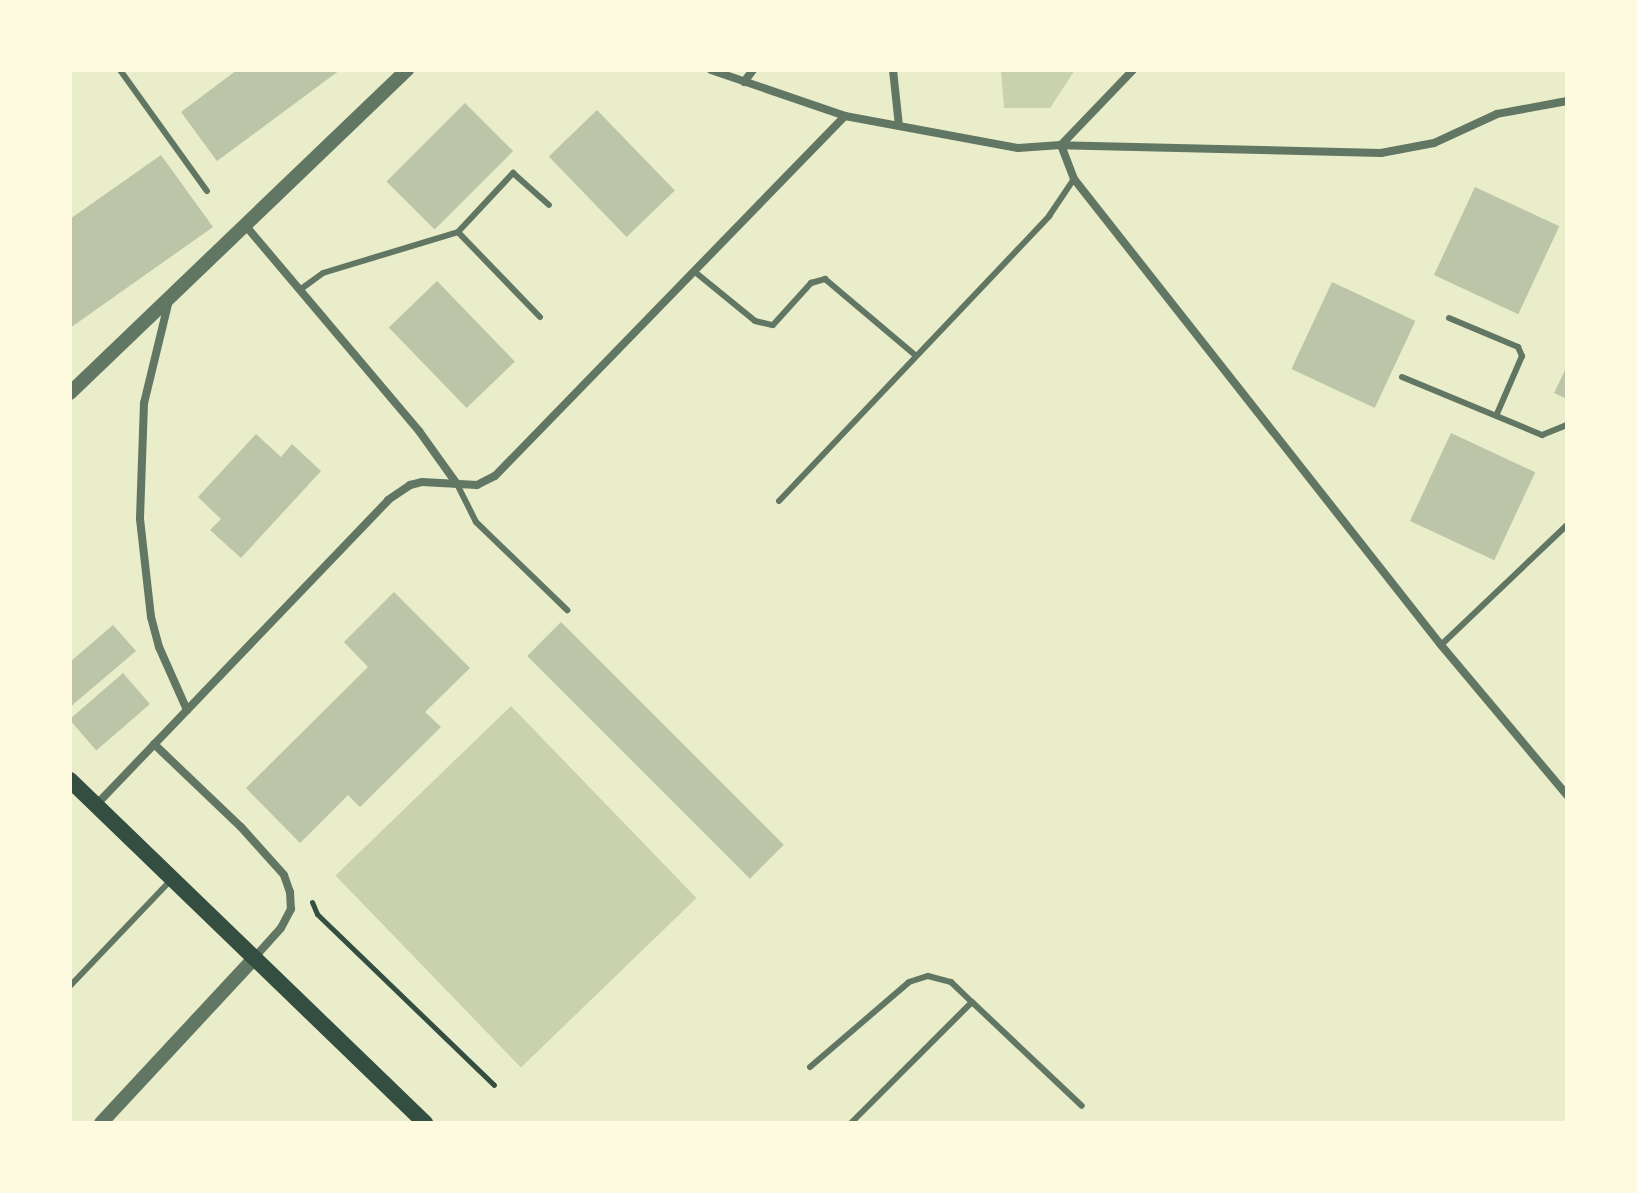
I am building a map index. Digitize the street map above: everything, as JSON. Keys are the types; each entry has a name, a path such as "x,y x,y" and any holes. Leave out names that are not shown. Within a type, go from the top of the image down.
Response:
{"main road":[{"path":"70,780 425,1123"}],"street":[{"path":"70,393 407,70"},
{"path":"711,70 845,116 1018,148 1061,145 1381,153 1434,143 1497,114 1567,101"},
{"path":"744,82 753,70"},
{"path":"893,70 899,126"},
{"path":"1061,145 1133,70"},
{"path":"96,805 388,500 410,485 422,482 477,485 495,476 845,116"},
{"path":"1061,145 1074,179 1441,645 1567,795"},
{"path":"245,225 419,431 457,484"},
{"path":"171,296 144,403 140,519 151,617 159,647 187,710"},
{"path":"101,1123 281,928 291,909 290,892 284,875 249,836 154,744"}],"lane":[{"path":"120,70 207,191"},
{"path":"301,289 323,273 458,232 513,173 549,205"},
{"path":"779,501 1049,216 1074,179"},
{"path":"458,232 540,317"},
{"path":"695,272 755,321 773,325 811,283 825,279 916,356"},
{"path":"1449,318 1518,347 1522,356 1496,416"},
{"path":"1402,377 1542,435 1567,425"},
{"path":"457,484 476,522 567,610"},
{"path":"1441,645 1567,525"},
{"path":"70,986 173,879"},
{"path":"810,1067 909,982 928,976 951,982 1082,1106"},
{"path":"851,1123 972,1002"}],"path":[{"path":"309,898 317,914 494,1085"}],"green space":[{"path":"1001,70 1075,70 1050,108 1004,108"},
{"path":"511,706 696,898 521,1068 335,875"}],"building":[{"path":"237,70 340,70 217,161 181,112"},
{"path":"465,103 513,151 435,230 387,181"},
{"path":"597,110 675,191 627,237 549,157"},
{"path":"161,155 213,227 70,328 70,219"},
{"path":"1475,187 1559,226 1518,314 1434,275"},
{"path":"437,281 515,362 467,408 389,328"},
{"path":"1332,282 1415,321 1375,408 1291,369"},
{"path":"1567,366 1567,399 1554,393"},
{"path":"1451,433 1535,472 1494,560 1410,521"},
{"path":"256,434 281,457 292,444 321,471 241,558 210,530 221,519 198,497"},
{"path":"394,592 470,668 425,712 441,727 360,807 348,795 300,843 246,788 368,667 344,642"},
{"path":"561,622 784,845 750,879 527,656"},
{"path":"113,625 136,651 70,707 70,662"},
{"path":"123,673 150,704 96,751 70,719"}]}
